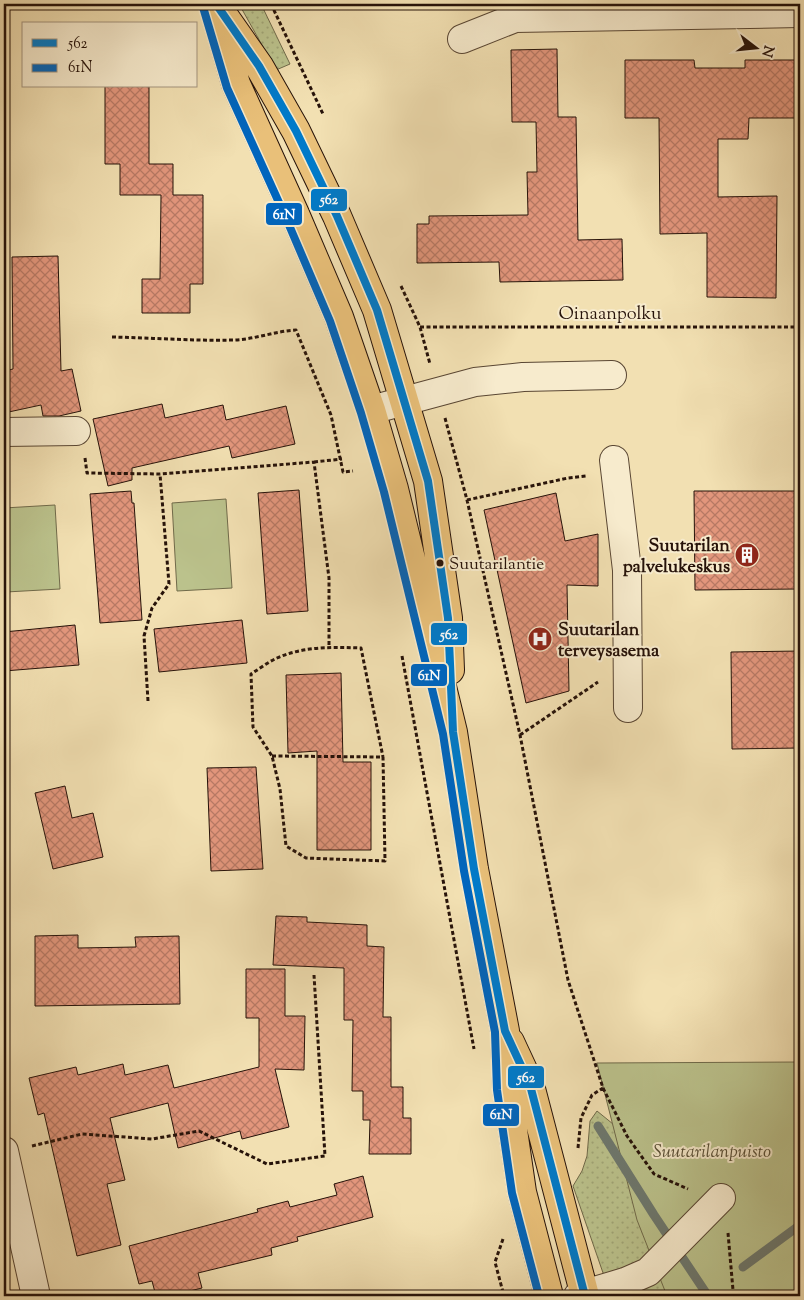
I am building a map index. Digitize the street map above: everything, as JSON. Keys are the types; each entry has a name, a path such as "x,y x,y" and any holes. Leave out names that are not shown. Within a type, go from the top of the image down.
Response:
{"main road":[{"path":"215,4 260,66 296,131 337,216 377,310 428,481 447,609 453,732"},
{"path":"215,4 236,84 339,317 371,410 394,489 453,732 474,869 505,1031 507,1089 522,1192 549,1296"},
{"path":"505,1031 530,1085 582,1296"}],"street":[{"path":"462,39 514,18 800,13"},
{"path":"371,410 475,382 523,377 612,375"},
{"path":"4,432 76,431"},
{"path":"614,467 627,570 628,708"},
{"path":"4,1152 12,1226 36,1296"},
{"path":"582,1296 625,1282 648,1272 721,1198"}],"path":[{"path":"271,4 286,33"},
{"name":"Oinaanpolku","path":"438,391 420,326 800,327"},
{"path":"112,337 236,340 268,335 283,330 296,330 331,415 342,459 343,472 353,472"},
{"path":"438,391 467,500 520,734 568,980 603,1088 627,1136 654,1174"},
{"path":"76,431 82,433 87,473 160,474 342,459"},
{"path":"314,462 329,578 329,647"},
{"path":"467,500 614,467"},
{"path":"148,701 144,636 152,608 169,584 160,474"},
{"path":"329,647 361,648 383,757 385,861 306,858 286,846 280,789 272,756 253,727 251,674 277,658 306,649 329,647"},
{"path":"520,734 627,661"},
{"path":"272,756 383,757"},
{"path":"4,1152 82,1134 152,1139 199,1130 266,1164 324,1156 314,975"},
{"path":"578,1152 580,1118 592,1095 603,1088"},
{"path":"495,1262 504,1296"},
{"path":"733,1290 737,1296"}],"green space":[{"path":"239,4 261,4 290,64 276,70"},
{"path":"226,499 232,588 177,591 172,503"},
{"path":"55,505 60,589 6,592 4,508"},
{"name":"Suutarilanpuisto","path":"800,1062 800,1296 667,1296 637,1220 597,1063"},
{"path":"597,1111 613,1124 621,1155 722,1296 611,1296 573,1186 582,1171 587,1156 590,1121"}],"building":[{"path":"557,49 558,117 576,117 578,240 622,239 623,280 500,282 499,262 417,263 417,224 429,224 429,216 528,215 527,172 537,172 536,122 512,122 511,50"},
{"path":"625,60 694,60 695,68 745,68 745,60 800,60 800,118 749,118 748,139 718,139 718,197 777,196 776,298 707,297 707,233 660,234 659,118 625,118"},
{"path":"105,88 149,88 149,164 173,164 173,195 203,195 203,284 190,284 190,313 142,313 142,279 160,279 161,195 120,195 120,164 105,164"},
{"path":"58,256 61,371 72,369 81,411 59,416 43,416 41,405 4,413 4,371 13,369 12,257"},
{"path":"162,404 165,418 223,405 226,420 286,406 295,444 232,458 229,446 132,468 132,480 108,486 93,419"},
{"path":"299,490 308,611 267,614 258,493"},
{"path":"131,491 132,503 134,503 142,620 100,623 90,494"},
{"name":"Suutarilan palvelukeskus","path":"694,491 800,491 800,589 695,590"},
{"name":"Suutarilan terveysasema","path":"556,493 565,541 598,534 598,586 567,585 569,691 526,703 484,510"},
{"path":"242,620 247,663 159,672 154,629"},
{"path":"75,625 79,665 4,671 4,632"},
{"path":"800,651 800,748 732,749 731,652"},
{"path":"341,673 343,762 371,762 371,850 317,850 317,751 288,753 286,675"},
{"path":"256,767 263,869 211,871 207,768"},
{"path":"65,786 72,818 93,813 103,857 53,869 35,793"},
{"path":"276,916 307,917 307,922 367,925 367,946 384,947 383,1017 391,1017 391,1087 403,1087 403,1118 411,1118 411,1154 369,1154 370,1120 363,1120 363,1091 352,1091 353,1020 344,1020 344,968 273,965"},
{"path":"78,935 78,948 136,947 135,937 179,936 180,1004 35,1006 35,936"},
{"path":"246,969 285,969 285,1016 305,1016 304,1070 275,1069 289,1127 242,1139 240,1131 178,1148 168,1103 110,1118 125,1180 107,1184 121,1245 77,1256 44,1113 38,1115 29,1078 76,1067 78,1075 123,1064 125,1075 168,1065 174,1088 259,1067 259,1018 246,1018"},
{"path":"363,1176 373,1217 297,1237 298,1241 271,1248 272,1255 198,1273 202,1288 169,1296 156,1296 152,1281 139,1284 129,1246 258,1212 257,1209 288,1201 290,1207 337,1195 334,1184"}],"waterway":[{"path":"598,1126 708,1296"},
{"path":"743,1267 800,1225"}],"transit line":[{"name":"562","path":"216,4 259,66 296,131 337,216 377,310 428,481 448,618 453,732 474,869 505,1031 530,1085 585,1296"},
{"name":"61N","path":"203,7 227,88 330,321 361,413 384,492 443,734 464,871 495,1032 497,1090 512,1193 539,1296"}],"place":[{"name":"Suutarilan palvelukeskus","path":"747,555"},
{"name":"Suutarilantie","path":"440,563"},
{"name":"Suutarilan terveysasema","path":"540,639"}]}
